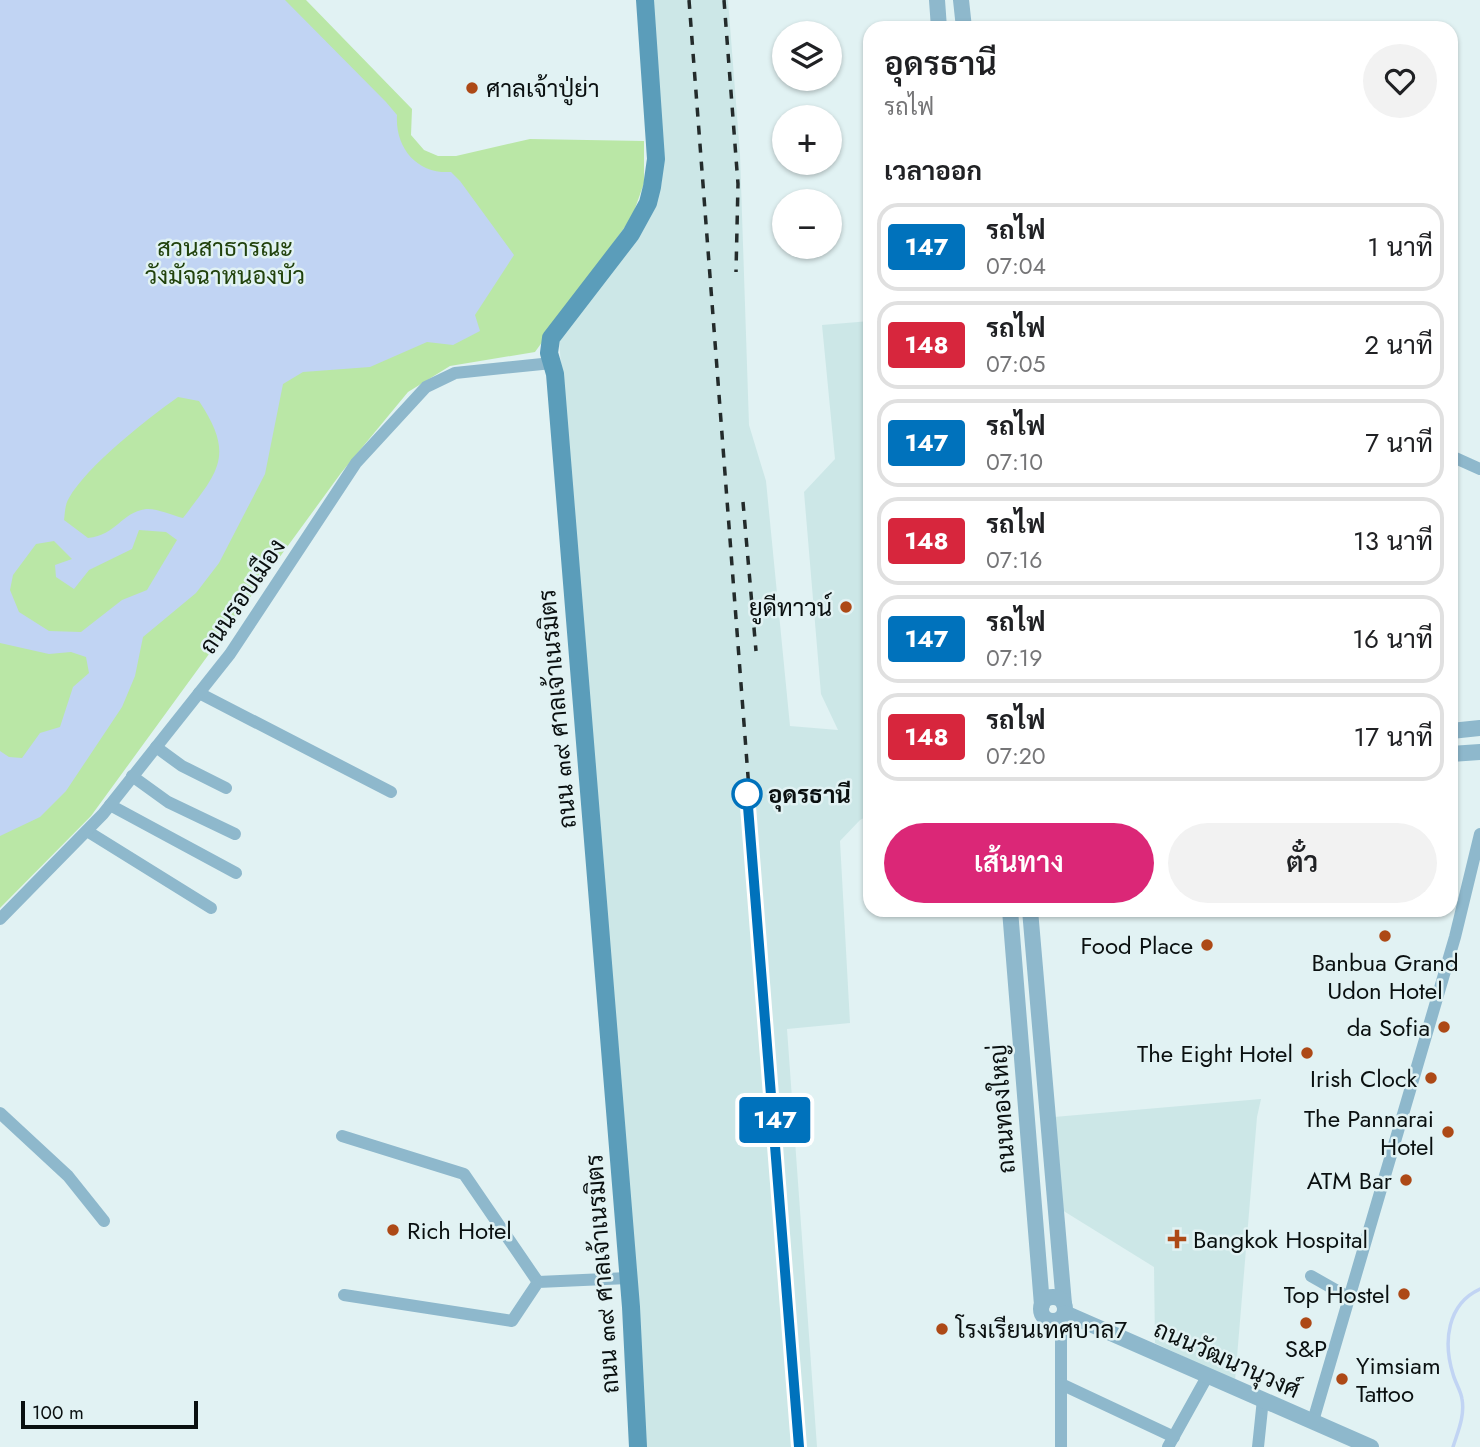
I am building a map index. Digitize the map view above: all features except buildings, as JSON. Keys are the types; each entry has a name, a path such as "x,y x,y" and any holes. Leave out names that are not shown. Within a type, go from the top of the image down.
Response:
{"main road":[{"name":"ถนน ๓๙ ศาลเจ้าเนรมิตร","path":"638,1447 628,1278 552,363 549,353 551,338 557,327 631,234 648,204 656,159 645,0"}],"street":[{"path":"937,0 938,21"},
{"path":"961,0 963,21"},
{"name":"ถนนรอบเมือง","path":"0,919 110,805 230,654 356,463 426,387 455,373 552,363"},
{"path":"1458,459 1480,469"},
{"path":"199,693 391,792"},
{"path":"1458,731 1480,729"},
{"path":"156,747 182,766 226,788"},
{"path":"1458,754 1480,752"},
{"path":"132,776 168,802 235,834"},
{"path":"110,805 236,873"},
{"path":"87,831 211,908"},
{"path":"1313,1421 1451,950 1480,834"},
{"name":"ถนนทองใหญ่","path":"1011,917 1042,1305 1052,1297 1063,1312"},
{"name":"ถนนทองใหญ่","path":"1031,917 1063,1312"},
{"path":"0,1113 68,1176 104,1221"},
{"path":"342,1136 464,1174 538,1282"},
{"path":"1035,1243 1058,1240"},
{"path":"1311,1276 1348,1297"},
{"path":"538,1282 628,1278"},
{"path":"344,1295 512,1321 538,1282"},
{"path":"1061,1447 1063,1312"},
{"name":"ถนนวัฒนานุวงศ์","path":"1063,1312 1371,1447"},
{"path":"1061,1384 1171,1442 1208,1375"},
{"path":"1258,1447 1263,1399"}],"shaded area":[{"path":"650,0 728,0 740,154 749,425 766,481 790,726 838,730 821,694 804,492 835,459 822,325 863,322 863,818 840,841 850,1023 787,1029 817,1447 645,1447 559,340 655,203 662,182"},
{"name":"Bangkok Hospital","path":"1261,1099 1257,1117 1235,1381 1155,1343 1154,1267 1062,1210 1054,1117"}],"green space":[{"name":"สวนสาธารณะ วังมัจฉาหนองบัว","path":"0,0 306,0 412,109 411,135 424,150 438,156 456,156 530,139 644,141 644,183 632,217 535,352 450,366 408,392 341,473 91,816 0,908"}],"water":[{"name":"สวนสาธารณะ วังมัจฉาหนองบัว","path":"0,0 285,0 397,115 400,138 410,157 428,169 451,172 514,255 475,315 480,331 453,345 427,342 370,367 303,372 283,384 265,474 219,563 196,593 143,637 135,676 122,707 66,791 40,817 0,836 0,751 9,757 22,758 40,733 60,727 73,687 89,673 86,657 71,652 49,654 0,643","holes":["178,397 199,401 217,435 219,449 213,475 183,518 146,509 130,515 106,533 88,538 64,520 68,500 89,472 135,430","139,530 166,532 177,540 147,590 122,600 81,632 49,631 19,612 10,590 13,575 36,544 54,541 72,559 55,565 56,577 74,589 89,570 132,549"]}],"waterway":[{"path":"1453,1447 1463,1405 1450,1362 1450,1325 1460,1304 1480,1289"}],"railway":[{"path":"689,0 799,1447"},
{"path":"724,0 738,184 736,272"},
{"path":"743,502 756,651"}],"train":[{"name":"147","path":"747,794 782,1207 799,1447"}],"place":[{"name":"ศาลเจ้าปู่ย่า","path":"472,88"},
{"name":"ยูดีทาวน์","path":"846,607"},
{"name":"อุดรธานี","path":"747,794"},
{"name":"Banbua Grand Udon Hotel","path":"1385,936"},
{"name":"Food Place","path":"1207,945"},
{"name":"da Sofia","path":"1444,1027"},
{"name":"The Eight Hotel","path":"1307,1053"},
{"name":"Irish Clock","path":"1431,1078"},
{"name":"The Pannarai Hotel","path":"1448,1132"},
{"name":"ATM Bar","path":"1406,1180"},
{"name":"Rich Hotel","path":"393,1230"},
{"name":"Bangkok Hospital","path":"1177,1239"},
{"name":"Top Hostel","path":"1404,1294"},
{"name":"S&P","path":"1306,1323"},
{"name":"โรงเรียนเทศบาล7","path":"942,1329"},
{"name":"Yimsiam Tattoo","path":"1342,1379"}]}
